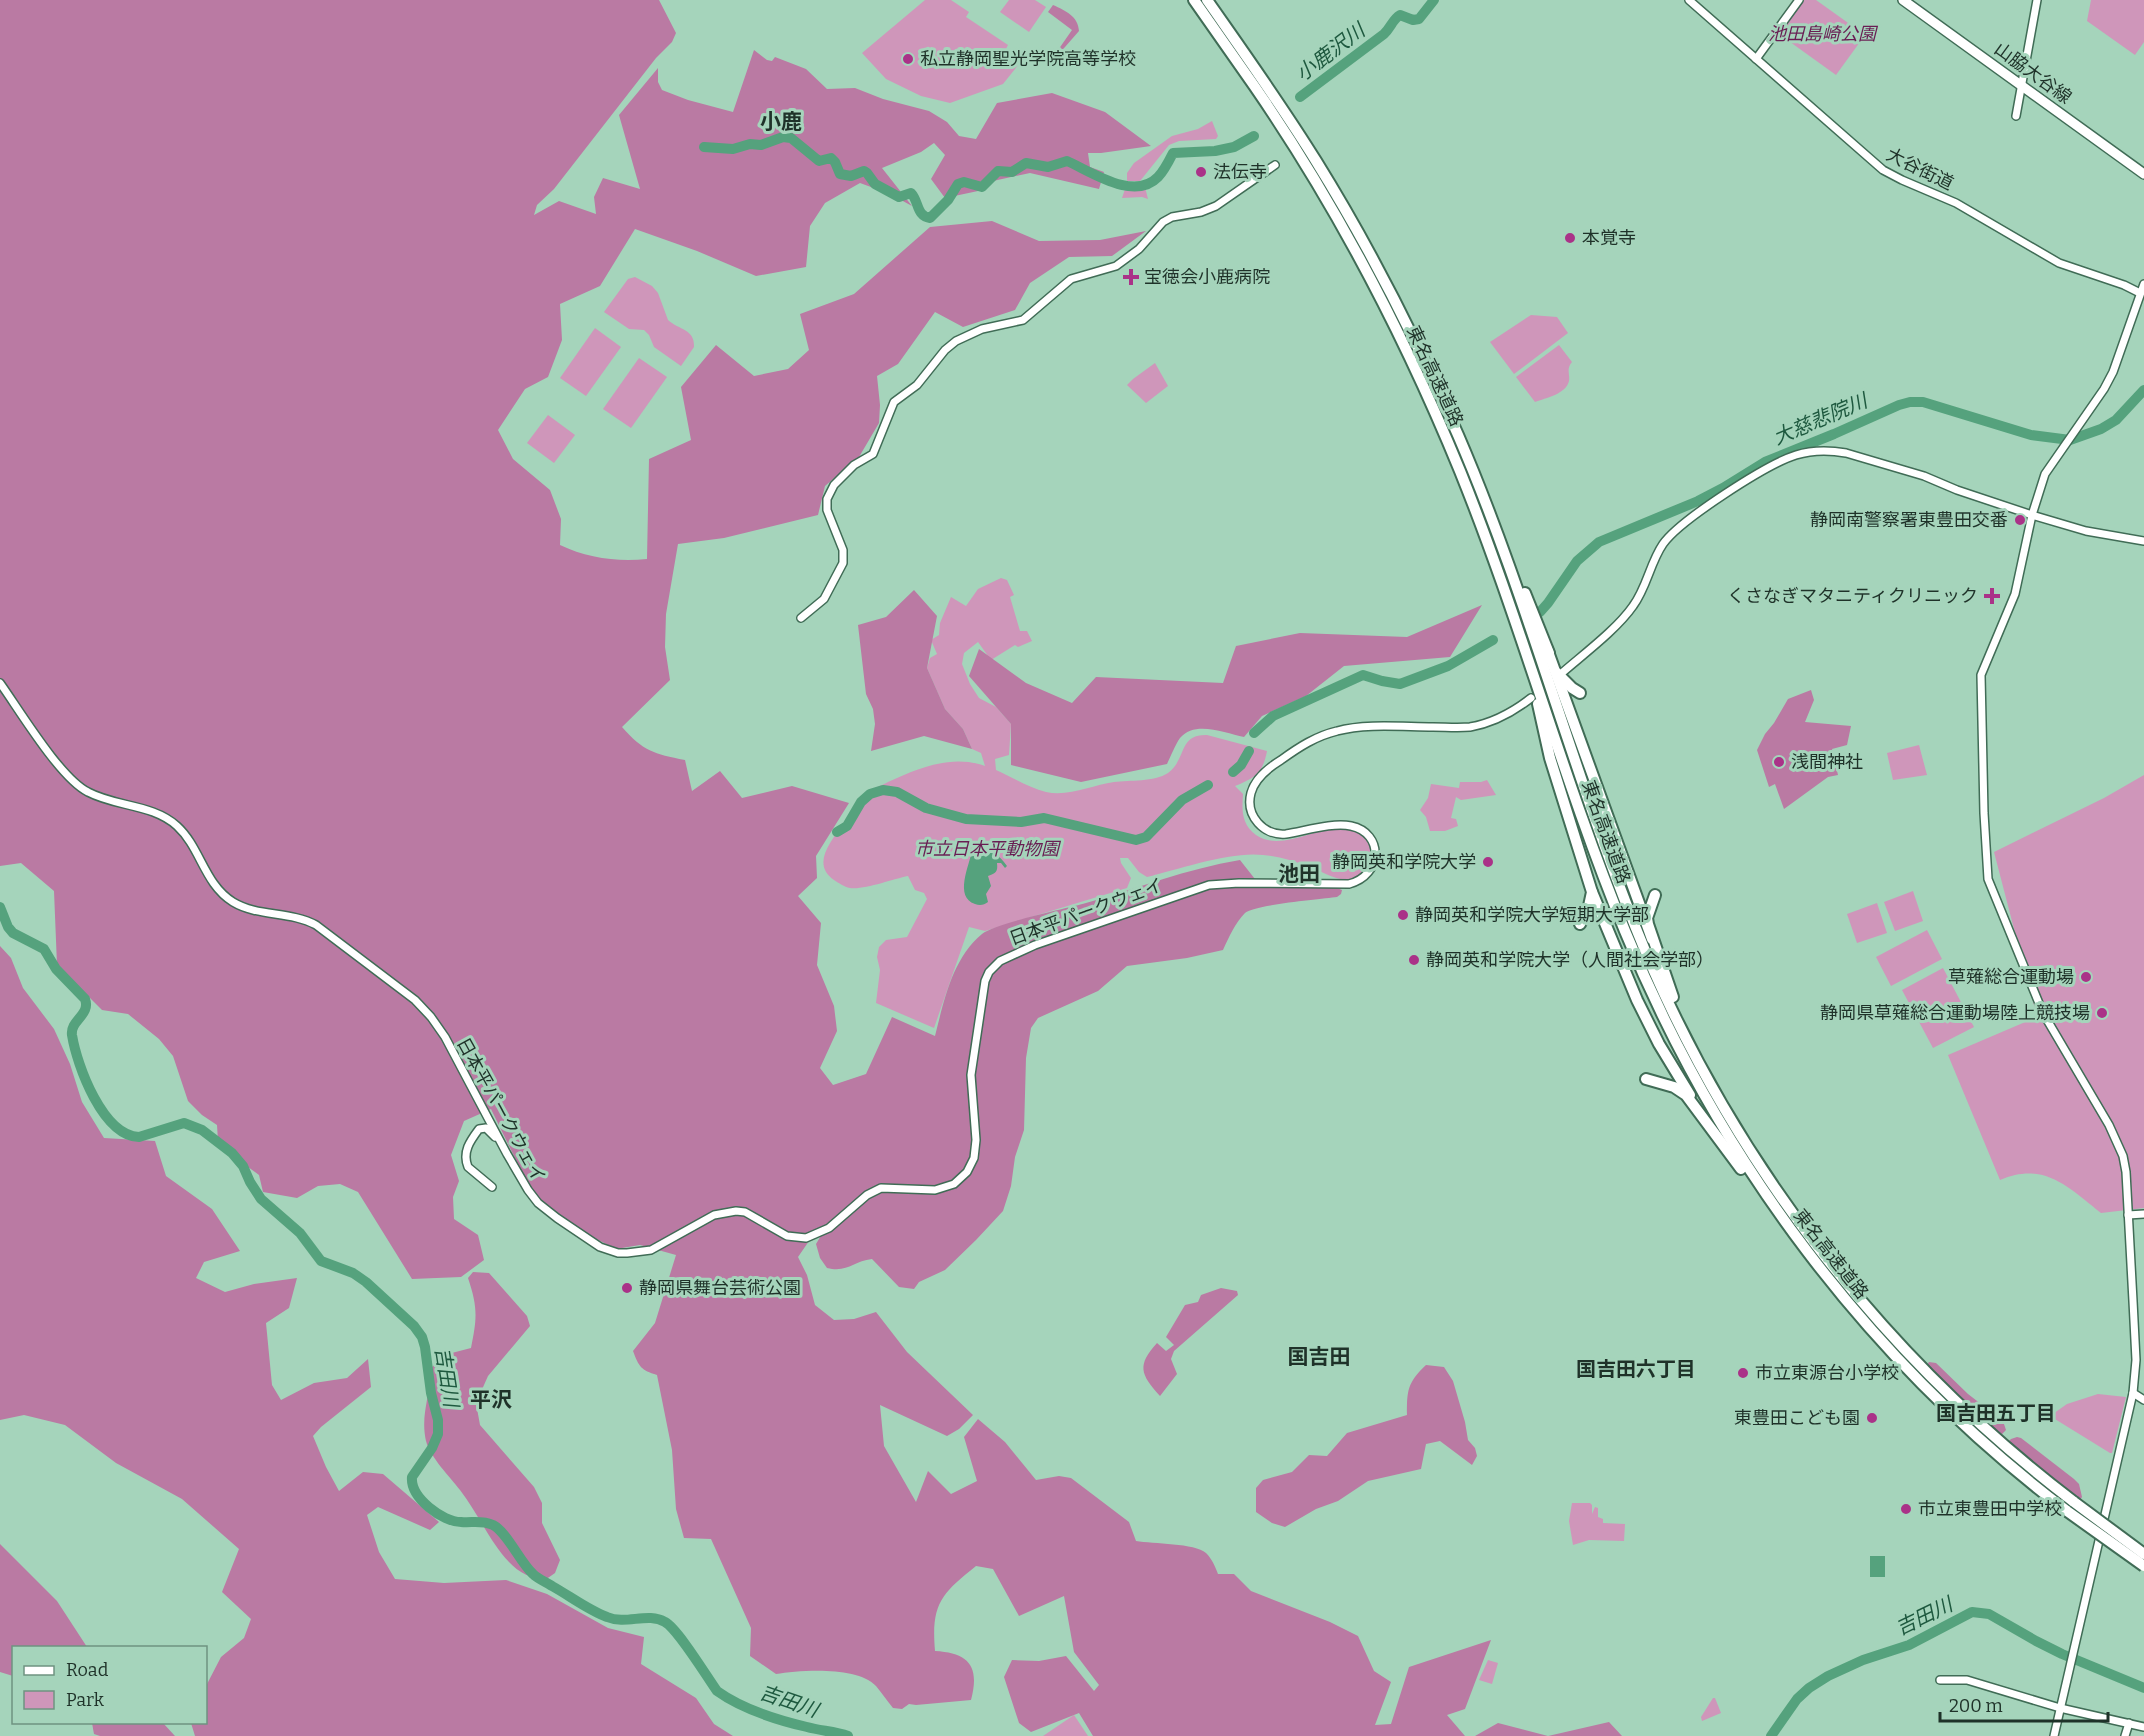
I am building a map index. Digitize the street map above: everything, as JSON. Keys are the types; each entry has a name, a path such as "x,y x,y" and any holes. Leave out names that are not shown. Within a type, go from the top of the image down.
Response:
{"highway":[{"name":"東名高速道路","path":"1194,0 1257,89 1297,152 1350,242 1402,342 1439,421 1472,501 1606,883 1626,932 1672,1034 1742,1160 1839,1294 1895,1358 1952,1414 2005,1462 2144,1554"},
{"name":"東名高速道路","path":"1207,0 1299,133 1365,246 1422,356 1477,482 1515,585 1583,789 1635,928 1667,1000 1705,1075 1752,1155 1788,1209 1828,1262 1870,1313 1932,1379 2070,1507 2144,1566"},
{"path":"1477,482 1540,629 1680,1016 1705,1075"},
{"path":"1547,649 1557,674 1580,693"},
{"path":"1533,675 1550,758 1592,892 1659,1044 1712,1130"},
{"path":"1580,924 1589,906 1592,892"},
{"path":"1652,939 1647,918 1655,895"},
{"path":"1646,1079 1665,1083 1681,1090 1690,1100 1758,1196 1839,1294"}],"main road":[{"name":"山脇大谷線","path":"1903,0 2144,174"}],"street":[{"name":"大谷街道","path":"1689,0 1875,164 1893,176 1956,203 2059,263 2124,285 2140,293"},
{"path":"1756,59 1799,0"},
{"path":"2016,116 2037,0"},
{"path":"801,618 824,599 843,563 843,550 827,510 827,499 834,485 854,465 873,453 894,402 917,385 945,350 956,341 982,329 1023,320 1071,279 1116,266 1138,249 1163,222 1172,217 1201,212 1216,206 1275,165"},
{"path":"2054,1736 2133,1394 2136,1360 2126,1172 2118,1141 2043,1013 1988,879 1981,675 2015,594 2032,515 2045,474 2104,389 2113,372 2144,284"},
{"path":"1563,672 1634,606 1649,578 1660,549 1667,540 1715,501 1795,455 1832,451 1846,453 1924,476 1957,490 2086,531 2144,540"},
{"name":"日本平パークウェイ","path":"0,684 63,771 79,787 98,797 150,812 171,821 190,840 210,879 226,897 248,908 303,919 316,925 419,1004 439,1028 507,1154 538,1203 592,1242 618,1253 651,1250 714,1215 736,1211 745,1212 787,1236 806,1238 829,1228 867,1195 881,1188 934,1190 947,1188 962,1178 974,1158 976,1140 971,1092 972,1061 982,990 994,966 1004,958 1024,950 1209,885 1230,883 1349,884 1359,880 1371,871 1375,859 1370,837 1348,825 1278,835 1269,832 1256,820 1250,805 1252,789 1260,776 1303,745 1338,730 1367,727 1469,727 1506,715 1532,698"},
{"path":"488,1118 467,1149 466,1163 470,1170 492,1187"},
{"path":"479,1129 486,1128 507,1154"},
{"path":"2128,1215 2144,1214"},
{"path":"2133,1394 2144,1400"},
{"path":"1940,1680 1967,1680 2060,1708 2144,1726"},
{"path":"2125,1736 2129,1723"}],"green space":[{"path":"925,0 951,0 969,12 966,17 1008,45 1004,53 1019,64 1003,84 950,103 921,96 886,79 862,53"},
{"path":"1009,0 1035,0 1046,7 1029,32 1000,12"},
{"name":"池田島崎公園","path":"1804,0 1816,0 1865,35 1836,75 1779,34"},
{"path":"2091,0 2144,0 2144,42 2135,55 2087,21"},
{"path":"1212,121 1218,136 1216,139 1179,141 1169,145 1140,181 1127,181 1127,173 1134,163 1172,136 1198,129"},
{"path":"1126,186 1145,187 1148,199 1122,198"},
{"path":"635,277 652,286 658,293 668,320 692,337 694,347 681,366 654,347 644,330 629,329 604,312 628,279"},
{"path":"1531,315 1557,317 1568,333 1514,374 1490,342"},
{"path":"595,328 621,347 586,396 560,378"},
{"path":"1559,345 1572,362 1569,369 1569,381 1564,389 1555,395 1535,402 1516,377"},
{"path":"639,358 667,377 631,428 603,409"},
{"path":"1155,363 1168,386 1146,403 1127,385"},
{"path":"548,415 575,435 554,463 527,443"},
{"name":"市立日本平動物園","path":"1001,578 1007,580 1014,595 1010,597 1020,631 1027,631 1032,641 1018,647 1015,645 991,660 978,642 964,653 962,664 979,698 996,707 1011,724 1009,755 995,759 996,770 1040,790 1063,793 1106,783 1162,776 1174,767 1187,743 1198,736 1207,735 1267,751 1263,765 1257,774 1235,786 1243,794 1243,816 1251,831 1269,840 1282,841 1326,830 1340,828 1353,830 1365,837 1371,848 1371,860 1366,871 1355,878 1343,879 1286,859 1250,854 1205,862 1147,877 1139,872 1128,858 1120,858 1131,878 1127,888 985,931 969,927 934,1028 876,1003 880,970 877,957 879,947 886,940 907,937 927,899 924,893 915,890 908,876 863,887 844,886 827,874 824,867 825,853 855,805 872,789 936,764 960,761 985,766 981,753 972,749 963,729 945,709 927,668 930,658 937,654 931,640 939,635 940,623 951,597 966,606 978,589"},
{"path":"1919,745 1927,775 1893,780 1887,753"},
{"name":"草薙総合運動場","path":"2144,775 2144,1208 2101,1213 2066,1186 2043,1175 2030,1173 2000,1180 1948,1055 2037,1017 1994,852 2104,798"},
{"path":"1487,780 1496,795 1461,800 1456,797 1451,818 1456,819 1458,826 1445,831 1430,831 1426,817 1420,810 1428,798 1431,784 1459,788 1460,782"},
{"path":"1913,891 1923,921 1895,931 1884,902"},
{"path":"1877,903 1887,933 1857,943 1847,914"},
{"path":"1927,930 1942,959 1891,986 1876,957"},
{"path":"1943,968 1974,1027 1933,1048 1902,990"},
{"path":"2098,1394 2126,1397 2112,1453 2050,1416 2067,1404"},
{"path":"1572,1503 1590,1503 1592,1514 1595,1507 1598,1508 1598,1517 1603,1519 1603,1523 1625,1524 1624,1541 1589,1540 1573,1545 1569,1521"},
{"path":"1488,1660 1498,1663 1492,1684 1479,1680"},
{"path":"1713,1698 1721,1713 1702,1721 1701,1717"},
{"path":"1074,1715 1088,1736 1043,1736"}],"shaded area":[{"path":"0,0 659,0 676,33 672,42 656,58 554,189 537,205 534,215 559,201 596,214 594,197 603,178 640,189 619,115 658,68 658,82 662,90 688,100 733,112 754,50 767,60 772,61 775,57 806,69 827,89 855,88 883,99 929,111 947,122 959,136 976,139 997,103 1052,93 1105,112 1151,146 1088,153 1090,167 1104,172 1099,189 1030,173 993,181 978,191 945,198 931,179 945,155 934,143 921,152 882,168 912,206 890,194 860,183 825,203 810,226 806,267 756,276 697,251 635,229 600,286 560,304 562,340 548,377 525,389 498,430 513,459 550,490 561,519 560,545 602,558 647,559 649,459 691,440 681,387 716,345 754,376 788,369 809,350 800,314 854,294 930,227 992,221 1039,241 1100,240 1146,231 1112,256 1069,257 1030,283 1015,310 963,327 935,312 898,364 877,376 879,423 859,457 825,486 818,515 724,538 678,544 666,614 665,647 670,680 622,727 636,741 650,750 685,760 692,791 720,771 742,798 792,786 849,803 816,856 817,878 798,896 821,923 817,965 834,1006 837,1031 820,1068 833,1085 866,1074 892,1017 935,1036 956,968 972,944 990,930 1182,874 1240,860 1262,888 1337,888 1342,890 1337,897 1251,910 1238,921 1223,950 1187,958 1127,966 1098,991 1038,1018 1031,1028 1026,1058 1024,1130 1015,1157 1011,1186 1003,1211 945,1270 919,1282 914,1289 899,1287 872,1259 840,1269 827,1268 820,1258 816,1244 822,1234 838,1223 818,1228 798,1257 807,1275 815,1305 834,1320 854,1319 876,1312 907,1352 973,1415 959,1429 947,1436 880,1405 884,1446 916,1502 928,1471 951,1494 977,1481 964,1437 978,1419 1005,1442 1036,1480 1059,1476 1071,1478 1129,1522 1136,1541 1193,1547 1201,1550 1210,1558 1218,1574 1234,1574 1251,1591 1330,1622 1358,1636 1374,1671 1391,1682 1375,1725 1391,1724 1409,1667 1491,1640 1465,1709 1447,1715 1465,1736 1093,1736 1079,1713 1031,1732 1019,1723 1004,1677 1012,1660 1039,1661 1066,1656 1094,1691 1099,1685 1074,1652 1064,1596 1019,1616 993,1569 976,1566 954,1584 941,1601 937,1611 934,1635 935,1651 947,1652 964,1658 973,1670 971,1700 909,1704 902,1709 893,1708 876,1686 856,1675 829,1671 776,1674 750,1656 751,1628 711,1539 684,1538 676,1509 672,1450 657,1375 641,1367 633,1351 655,1323 676,1255 640,1245 616,1249 571,1226 531,1191 491,1109 464,1121 451,1155 459,1181 453,1197 454,1219 478,1235 484,1260 461,1277 412,1279 358,1192 340,1184 318,1186 297,1198 263,1192 259,1175 218,1141 217,1125 202,1115 188,1101 173,1056 159,1039 128,1014 102,1010 57,965 54,891 21,863 0,866"},
{"path":"1053,5 1074,18 1079,31 1058,55 1056,53 1072,30 1048,12"},
{"path":"914,590 937,616 927,668 945,709 963,729 972,749 924,736 871,751 875,724 873,709 866,694 858,625 886,617"},
{"path":"1482,605 1450,657 1344,666 1306,696 1262,716 1244,737 1211,729 1194,730 1180,738 1167,764 1081,782 1011,765 1011,724 969,676 979,649 1026,683 1072,703 1096,677 1223,683 1236,646 1300,633 1407,637"},
{"path":"1811,690 1814,700 1805,722 1851,726 1847,745 1832,749 1838,775 1828,777 1784,809 1775,784 1769,787 1757,750 1788,699"},
{"path":"978,848 994,854 1007,866 1005,868 1001,863 997,863 996,872 988,876 991,886 986,894 988,902 980,905 969,900 964,888 972,851"},
{"path":"0,946 11,958 23,988 54,1029 70,1064 82,1102 104,1138 155,1141 166,1176 212,1209 240,1251 204,1262 196,1278 225,1292 254,1284 297,1278 289,1308 266,1323 272,1385 281,1400 314,1383 347,1378 368,1359 371,1387 313,1436 339,1491 363,1472 383,1474 439,1522 430,1530 378,1507 367,1515 379,1552 395,1579 444,1583 506,1580 547,1594 608,1628 644,1637 641,1664 696,1698 714,1724 733,1736 195,1736 191,1724 207,1724 207,1684 221,1657 244,1638 251,1619 222,1592 239,1549 182,1499 116,1463 65,1425 24,1415 0,1420"},
{"path":"473,1272 489,1273 527,1316 530,1326 488,1376 476,1403 480,1425 534,1487 542,1503 542,1523 560,1560 555,1573 545,1580 521,1572 502,1554 466,1499 436,1460 426,1441 424,1422 430,1369 444,1355 471,1348 476,1313 468,1278"},
{"path":"1221,1288 1237,1291 1238,1295 1174,1351 1171,1359 1177,1374 1160,1396 1145,1375 1146,1357 1157,1343 1166,1351 1174,1345 1166,1337 1185,1305 1198,1302 1201,1295"},
{"path":"1929,1362 1936,1363 1968,1394 2003,1421 2006,1430 2001,1435 1927,1365"},
{"path":"1426,1365 1444,1367 1453,1381 1468,1440 1475,1448 1477,1456 1472,1465 1440,1441 1426,1444 1421,1469 1368,1481 1338,1501 1316,1509 1285,1527 1272,1523 1256,1512 1256,1488 1263,1480 1292,1472 1309,1455 1327,1456 1347,1433 1407,1415 1409,1388"},
{"path":"2017,1437 2079,1484 2082,1497 2080,1500 2008,1442"},
{"path":"0,1544 57,1601 86,1646 12,1646 12,1676 0,1672"},
{"path":"1870,1556 1885,1556 1885,1577 1870,1577"},
{"path":"1609,1722 1622,1736 1548,1736"},
{"path":"1498,1723 1548,1736 1475,1736"},
{"path":"92,1724 164,1724 175,1736 100,1736 94,1734"}],"waterway":[{"name":"小鹿沢川","path":"1300,97 1384,34 1400,15 1413,20 1419,19 1434,0"},
{"name":"小鹿沢川","path":"704,147 733,149 750,144 761,145 783,137 791,138 819,161 831,158 840,174 851,176 864,171 875,184 899,197 911,193 922,214 930,218 948,200 958,184 964,182 982,187 998,171 1012,172 1026,163 1048,167 1067,161 1112,182 1125,186 1137,186 1148,184 1158,177 1173,153 1215,151 1234,147 1254,136"},
{"name":"大慈悲院川","path":"1540,612 1577,561 1599,542 1698,501 1765,462 1899,405 1923,402 2031,435 2070,440 2101,429 2116,420 2144,390"},
{"path":"1254,733 1273,716 1363,675 1400,684 1448,666 1493,640"},
{"path":"1233,772 1241,765 1249,751"},
{"path":"837,832 847,826 861,802 870,794 883,790 897,792 926,808 966,819 1021,822 1044,818 1136,840 1146,837 1182,800 1208,785"},
{"name":"吉田川","path":"0,907 13,933 44,949 56,969 85,999 85,1009 74,1025 72,1035 86,1081 103,1112 114,1125 126,1134 139,1137 184,1123 202,1130 232,1153 243,1166 261,1199 300,1233 321,1261 353,1273 366,1282 414,1326 422,1337 438,1420 438,1434 432,1448 412,1477 416,1493 429,1507 454,1521 493,1525 503,1534 535,1576 593,1611 614,1619 651,1618 665,1622 685,1643 717,1691 727,1697 772,1717 848,1736"},
{"name":"吉田川","path":"1771,1736 1797,1699 1828,1676 1863,1660 1909,1645 1972,1612 1989,1614 2062,1654 2144,1688"}],"place":[{"name":"私立静岡聖光学院高等学校","path":"908,59"},
{"name":"法伝寺","path":"1201,172"},
{"name":"本覚寺","path":"1570,238"},
{"name":"宝徳会小鹿病院","path":"1131,277"},
{"name":"静岡南警察署東豊田交番","path":"2020,520"},
{"name":"くさなぎマタニティクリニック","path":"1992,596"},
{"name":"浅間神社","path":"1779,762"},
{"name":"静岡英和学院大学","path":"1488,862"},
{"name":"静岡英和学院大学短期大学部","path":"1403,915"},
{"name":"静岡英和学院大学（人間社会学部）","path":"1414,960"},
{"name":"草薙総合運動場","path":"2086,977"},
{"name":"静岡県草薙総合運動場陸上競技場","path":"2102,1013"},
{"name":"静岡県舞台芸術公園","path":"627,1288"},
{"name":"市立東源台小学校","path":"1743,1373"},
{"name":"東豊田こども園","path":"1872,1418"},
{"name":"市立東豊田中学校","path":"1906,1509"}],"district":[{"name":"小鹿","path":"781,122"},
{"name":"池田","path":"1299,874"},
{"name":"国吉田","path":"1319,1357"},
{"name":"国吉田六丁目","path":"1636,1369"},
{"name":"平沢","path":"491,1400"},
{"name":"国吉田五丁目","path":"1996,1413"}]}
